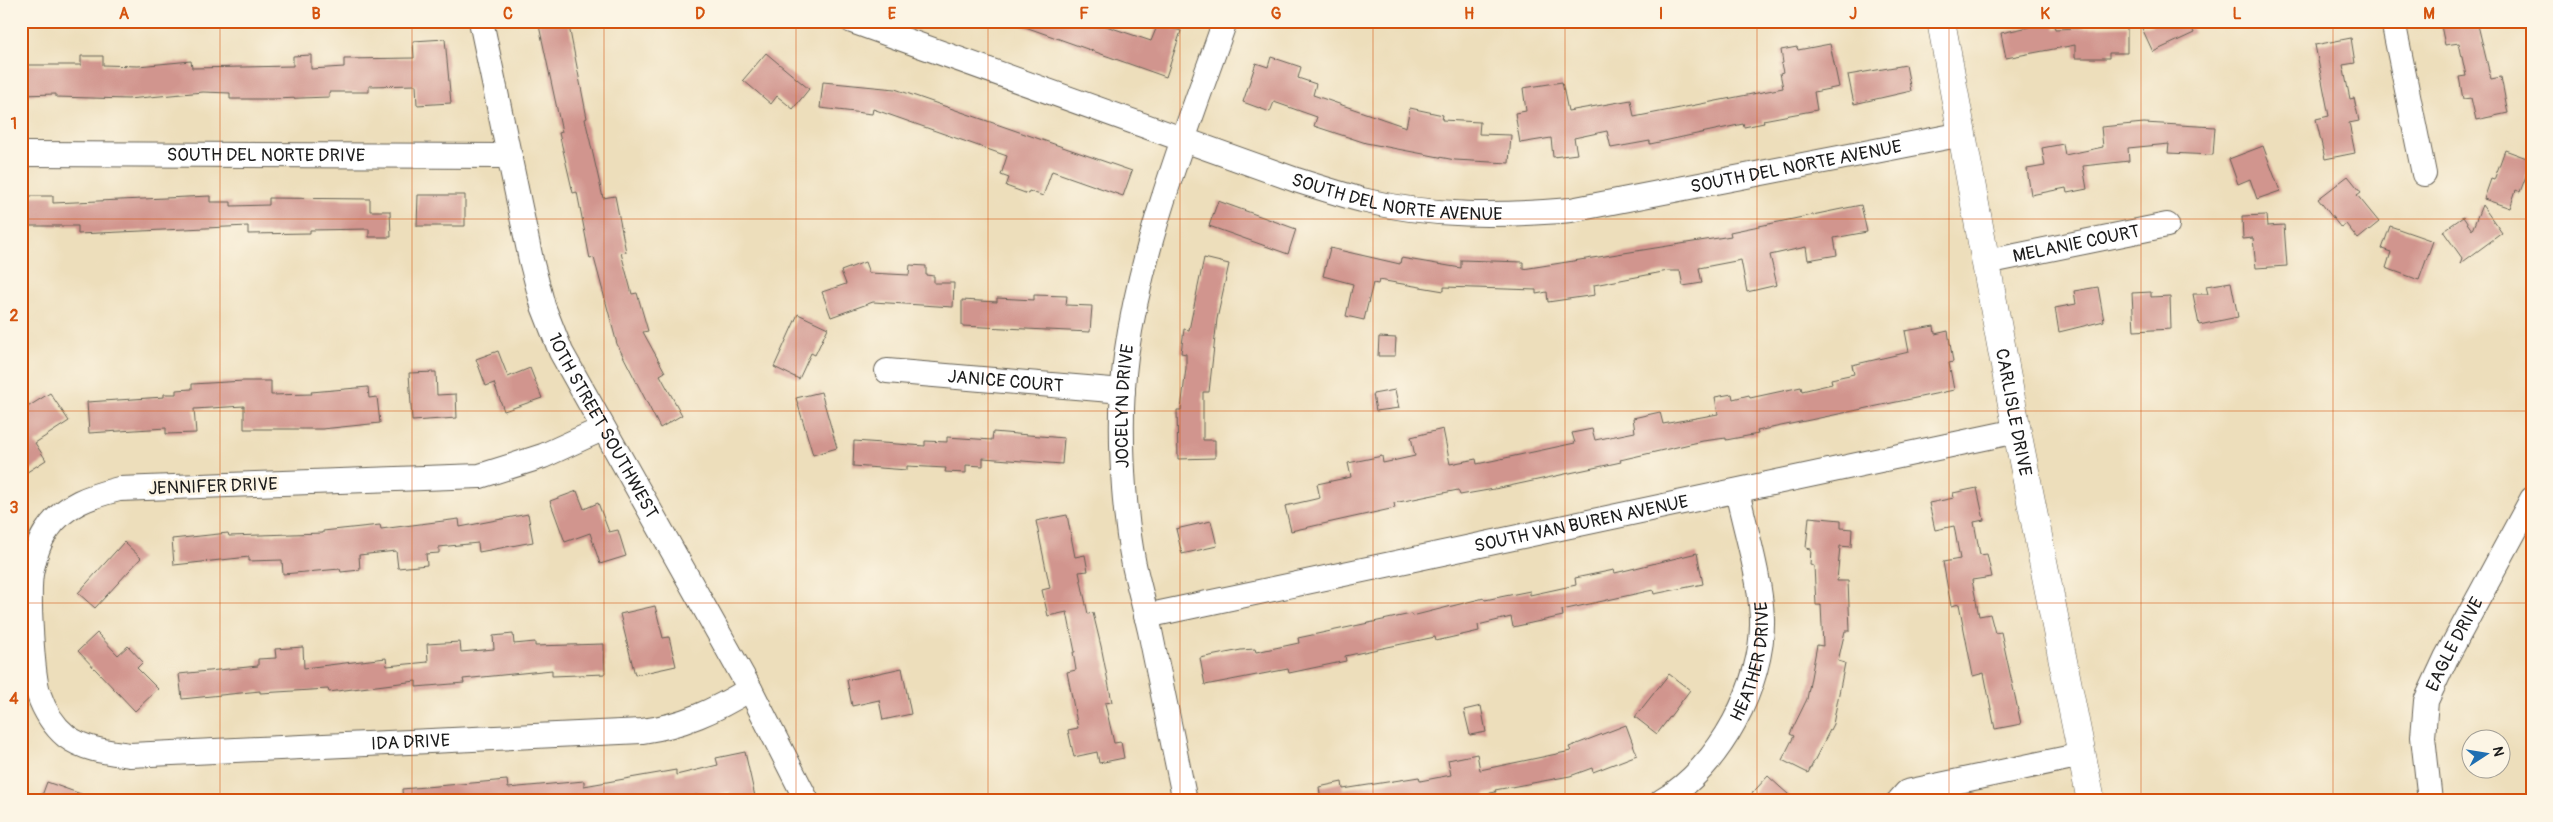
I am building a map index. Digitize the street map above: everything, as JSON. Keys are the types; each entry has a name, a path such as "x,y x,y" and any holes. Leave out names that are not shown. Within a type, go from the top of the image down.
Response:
{"street":[{"name":"10TH STREET SOUTHWEST","path":"482,21 531,260 543,306 561,352 602,429 750,689 807,801"},
{"name":"SOUTH DEL NORTE AVENUE","path":"852,21 1296,180 1362,200 1413,210 1465,215 1511,215 1571,210 1963,134"},
{"name":"JOCELYN DRIVE","path":"1185,801 1134,563 1126,498 1122,441 1123,391 1126,358 1137,295 1184,139 1225,21"},
{"name":"CARLISLE DRIVE","path":"1941,21 2017,431 2091,801"},
{"path":"2393,21 2424,174"},
{"name":"SOUTH DEL NORTE DRIVE","path":"21,154 510,156"},
{"name":"MELANIE COURT","path":"1986,262 2167,226"},
{"name":"JANICE COURT","path":"887,371 1123,391"},
{"name":"JENNIFER DRIVE","path":"66,736 46,711 38,694 35,678 30,577 41,539 49,527 72,506 90,496 119,489 480,476 502,471 543,456 602,429"},
{"name":"SOUTH VAN BUREN AVENUE","path":"1146,616 2017,431"},
{"name":"HEATHER DRIVE","path":"1662,801 1684,785 1722,742 1735,722 1746,696 1756,662 1762,618 1738,491"},
{"name":"EAGLE DRIVE","path":"2430,801 2422,737 2426,701 2446,658 2532,499"},
{"name":"IDA DRIVE","path":"66,736 92,749 130,755 642,731 677,725 694,719 750,689"},
{"path":"1899,801 1907,792 2082,755"}],"building":[{"path":"538,21 568,21 587,118 585,119 603,198 615,196 626,252 621,253 632,294 637,293 648,331 643,332 665,372 660,375 682,415 660,428 617,344 594,258 590,259 577,192 573,193 559,133 562,132"},
{"path":"1017,21 1091,21 1151,41 1158,24 1181,31 1166,77 1017,24"},
{"path":"2028,21 2053,21 2055,29 2127,26 2127,53 2109,53 2109,58 2075,58 2075,45 2006,58 2001,33 2029,27"},
{"path":"2151,21 2189,21 2194,33 2153,52 2141,26 2153,26"},
{"path":"2440,21 2477,21 2491,79 2501,77 2508,113 2476,120 2471,98 2463,99 2459,77 2466,76 2459,43 2445,45"},
{"path":"2351,38 2355,63 2343,65 2350,99 2354,98 2359,121 2349,123 2355,153 2325,159 2316,119 2329,116 2315,45"},
{"path":"445,39 451,103 417,105 416,85 369,86 369,92 329,92 329,97 273,99 230,99 230,93 203,92 128,99 56,97 56,94 21,95 21,65 81,65 81,56 103,56 103,65 138,66 191,61 192,68 293,66 293,56 311,55 311,69 344,67 344,59 414,58 413,41"},
{"path":"1830,44 1839,87 1814,92 1817,110 1763,120 1764,123 1744,127 1743,124 1650,144 1650,141 1611,148 1607,131 1574,138 1577,154 1553,157 1551,138 1520,143 1515,113 1526,111 1523,88 1562,82 1568,111 1631,100 1634,117 1783,88 1780,73 1783,72 1781,50 1797,47 1798,50"},
{"path":"766,53 809,89 793,109 777,96 771,104 743,80"},
{"path":"1271,57 1301,67 1298,78 1316,84 1313,95 1406,127 1410,108 1443,115 1442,120 1480,122 1479,134 1511,135 1509,163 1455,160 1366,143 1314,126 1317,117 1274,102 1270,112 1243,102 1256,63 1268,67"},
{"path":"1906,65 1911,91 1854,104 1848,75"},
{"path":"823,82 895,89 1132,171 1123,196 1052,171 1043,196 1029,191 1028,194 1006,186 1009,178 1001,175 1007,156 873,109 872,114 820,108"},
{"path":"2144,123 2215,127 2213,155 2168,153 2169,144 2128,148 2129,161 2083,166 2087,189 2067,193 2066,188 2031,195 2027,169 2045,166 2042,148 2063,144 2065,155 2103,147 2101,127"},
{"path":"2263,146 2280,191 2257,199 2250,179 2238,184 2229,159"},
{"path":"2505,150 2532,160 2520,192 2516,190 2510,208 2484,199 2491,179 2494,180"},
{"path":"2348,176 2361,192 2357,195 2379,222 2358,239 2346,224 2341,228 2318,199"},
{"path":"418,195 465,195 465,226 417,226"},
{"path":"21,196 53,196 53,203 210,196 210,202 231,202 231,206 269,205 269,198 370,199 370,211 390,211 391,237 369,237 369,229 310,230 310,233 248,234 248,226 78,234 78,226 21,226"},
{"path":"1218,201 1296,229 1288,254 1209,226"},
{"path":"1861,205 1867,232 1834,238 1837,255 1808,260 1806,247 1770,255 1777,285 1747,292 1741,260 1699,268 1702,283 1683,286 1680,271 1668,271 1594,285 1595,295 1548,302 1547,292 1536,294 1536,290 1444,287 1444,291 1379,280 1378,284 1373,283 1364,320 1346,316 1353,284 1323,276 1330,248 1400,264 1401,258 1461,268 1461,260 1523,262 1523,269 1731,236 1730,232"},
{"path":"2482,205 2502,233 2460,264 2462,258 2443,231 2463,217 2472,230"},
{"path":"2266,215 2267,226 2284,225 2287,266 2256,268 2253,238 2243,239 2242,216"},
{"path":"2390,226 2433,241 2419,280 2386,268 2391,252 2382,249"},
{"path":"1204,258 1229,264 1217,319 1209,392 1203,392 1203,440 1215,440 1215,458 1178,459 1177,410 1181,410 1186,368 1186,354 1181,353 1184,329 1189,330"},
{"path":"865,262 869,273 909,275 910,265 926,266 926,275 934,276 934,283 954,283 953,307 873,302 831,317 822,292 846,284 841,271"},
{"path":"2231,282 2238,317 2199,325 2193,294 2208,294 2206,286"},
{"path":"2098,287 2104,321 2059,332 2055,308 2076,304 2074,291"},
{"path":"2151,292 2151,297 2170,296 2171,329 2134,331 2132,293"},
{"path":"1034,295 1067,296 1066,305 1092,306 1090,332 962,326 962,300 997,302 997,298 1034,300"},
{"path":"798,314 828,328 815,355 811,353 799,379 774,367"},
{"path":"1934,326 1935,334 1948,331 1953,362 1949,363 1954,390 1757,431 1758,434 1726,440 1726,438 1703,441 1620,460 1621,462 1500,488 1460,495 1458,490 1394,503 1395,508 1291,531 1285,506 1320,498 1317,484 1351,477 1348,463 1382,456 1383,463 1415,456 1411,437 1443,429 1450,464 1476,459 1477,464 1575,443 1572,433 1592,429 1595,440 1635,432 1633,418 1660,412 1663,424 1718,414 1715,397 1732,394 1733,399 1749,395 1750,398 1801,387 1802,391 1832,384 1831,379 1854,374 1852,365 1909,352 1905,331"},
{"path":"1379,337 1396,338 1395,356 1378,356"},
{"path":"498,351 508,377 530,368 542,398 504,411 494,383 486,386 476,359"},
{"path":"436,372 437,395 456,394 457,418 412,421 409,373"},
{"path":"271,381 271,395 312,394 311,392 368,387 369,398 377,397 380,423 322,429 244,429 244,406 194,409 196,433 166,434 166,428 89,433 87,402 164,397 164,394 176,394 176,390 192,389 192,384"},
{"path":"1395,390 1399,408 1376,411 1373,394"},
{"path":"821,392 837,448 813,455 796,398"},
{"path":"50,393 69,421 35,443 46,460 21,476 21,411"},
{"path":"993,432 1064,438 1062,464 983,458 983,466 966,465 966,473 945,472 946,468 907,466 907,470 853,466 854,441 925,446 925,441 947,442 947,437 992,440"},
{"path":"1977,488 1984,520 1974,522 1980,555 1987,554 1992,577 1972,580 1979,616 1990,614 1995,633 2001,632 2021,724 1995,729 1984,673 1973,676 1959,604 1951,606 1943,562 1960,559 1954,526 1935,530 1929,503 1954,498 1953,493"},
{"path":"577,491 584,509 598,503 609,532 618,530 626,556 600,564 590,533 565,542 550,501"},
{"path":"528,514 533,542 479,552 478,543 439,547 439,553 426,554 427,565 398,568 396,551 359,555 360,570 341,572 340,569 283,574 282,560 249,561 249,557 174,565 172,539 228,533 229,536 323,533 323,531 380,525 381,529 459,519 460,527"},
{"path":"1067,515 1075,557 1085,555 1088,571 1079,572 1088,614 1093,613 1101,646 1112,702 1105,703 1114,743 1121,742 1124,758 1099,763 1097,752 1074,757 1068,730 1078,728 1067,672 1076,670 1073,652 1075,652 1067,612 1048,616 1042,590 1050,588 1036,521"},
{"path":"1809,517 1841,520 1841,528 1852,529 1851,547 1840,546 1837,581 1848,581 1850,631 1845,631 1838,661 1845,663 1833,724 1808,773 1782,760 1794,736 1790,734 1807,699 1817,645 1823,646 1821,605 1816,605 1814,566 1810,565 1811,549 1806,548"},
{"path":"1211,521 1217,546 1182,554 1176,529"},
{"path":"124,542 141,558 95,608 78,593"},
{"path":"1697,553 1703,584 1654,594 1653,590 1562,610 1563,616 1513,627 1511,617 1478,625 1479,631 1436,641 1435,637 1345,656 1346,661 1289,673 1288,669 1205,685 1200,658 1241,650 1255,649 1256,652 1299,643 1298,638 1411,614 1412,616 1484,598 1485,600 1530,591 1530,595 1576,585 1575,578 1614,570 1615,573"},
{"path":"655,606 663,638 669,637 676,666 635,675 620,614"},
{"path":"97,633 118,655 128,646 143,662 137,668 158,689 135,711 78,651"},
{"path":"513,634 514,644 535,642 535,646 604,644 605,674 552,676 552,670 463,679 464,683 416,687 416,681 329,692 328,689 260,693 260,691 182,699 179,674 258,666 258,659 276,658 275,649 303,647 304,668 386,658 387,666 428,662 427,644 460,642 461,652 494,649 493,636"},
{"path":"902,668 911,714 883,720 879,700 852,706 847,680"},
{"path":"1669,674 1690,690 1657,734 1635,717"},
{"path":"1481,706 1486,732 1470,735 1464,710"},
{"path":"1626,725 1637,755 1593,772 1592,768 1570,776 1495,790 1496,792 1485,794 1485,796 1464,801 1321,801 1319,787 1342,782 1343,789 1419,777 1420,781 1451,775 1448,760 1477,754 1480,770 1571,751 1569,747"},
{"path":"745,752 756,801 732,801 730,792 698,799 697,795 668,801 403,801 402,789 507,780 508,788 584,781 584,786 676,770 676,775 718,765 716,758"},
{"path":"1768,776 1780,787 1796,801 1745,801"},
{"path":"47,782 92,798 91,801 40,801"}]}
